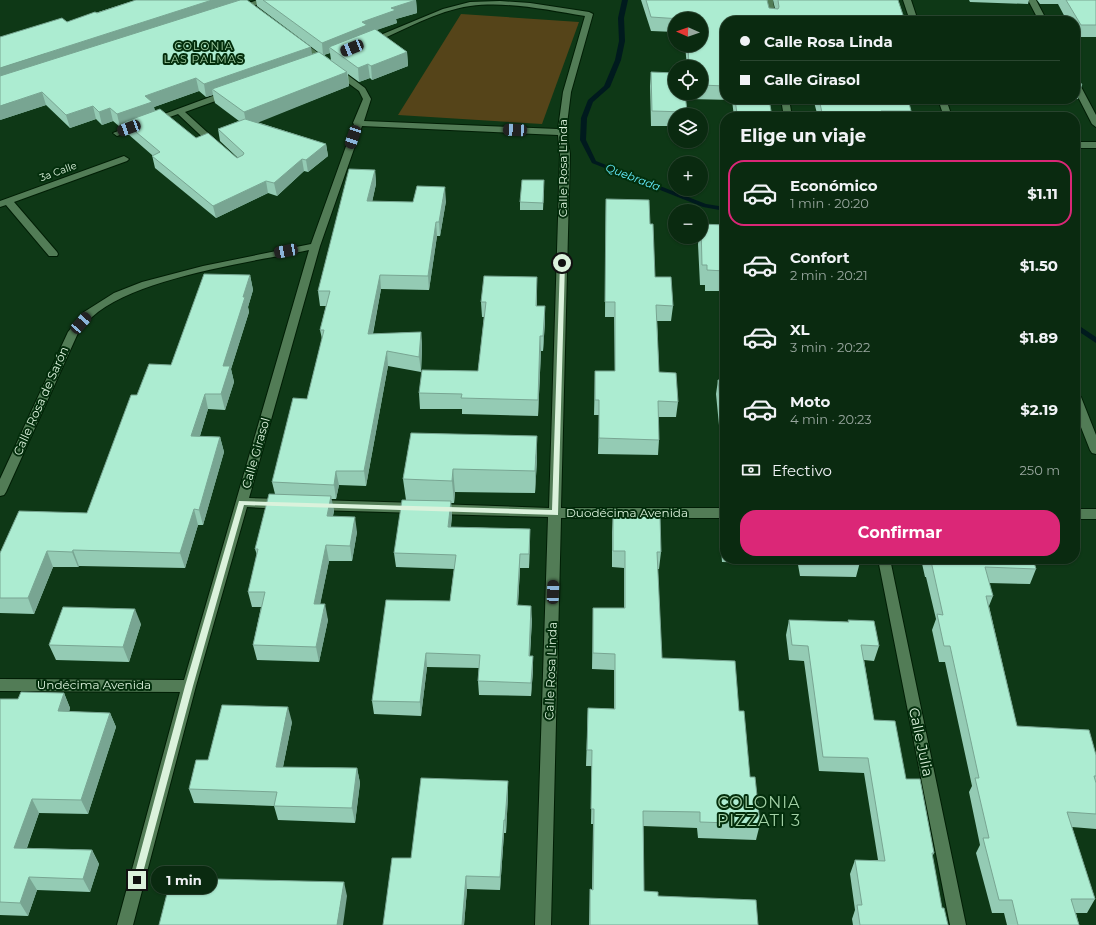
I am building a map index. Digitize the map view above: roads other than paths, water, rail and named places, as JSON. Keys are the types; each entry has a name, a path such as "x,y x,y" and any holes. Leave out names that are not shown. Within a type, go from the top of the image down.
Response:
{"street":[{"path":"240,0 251,8"},
{"path":"225,13 251,8 265,0"},
{"path":"769,0 771,16"},
{"path":"907,0 912,16"},
{"path":"1032,0 1040,16"},
{"name":"Calle Rosa Linda","path":"360,46 455,7 470,4 506,2 589,14 567,92 562,132 565,154 556,513 543,925"},
{"name":"Calle Girasol","path":"125,925 189,686 315,246 357,123 367,99 362,90 292,38"},
{"path":"117,133 236,91"},
{"path":"1080,93 1096,124"},
{"path":"178,111 223,151"},
{"path":"357,123 562,132"},
{"path":"1080,145 1096,145"},
{"name":"3a Calle","path":"4,203 124,159"},
{"path":"4,203 53,254"},
{"name":"Calle Rosa de Sarón","path":"0,492 73,332 88,314 118,295 146,284 203,269 315,246"},
{"path":"1080,410 1096,450"},
{"name":"Duodécima Avenida","path":"242,502 556,513 720,513"},
{"path":"1080,514 1096,514"},
{"name":"Calle Julia","path":"885,564 958,925"},
{"name":"Undécima Avenida","path":"0,685 189,686"}],"waterway":[{"name":"Quebrada","path":"625,0 621,18 622,41 618,60 607,87 590,101 584,118 583,140 594,162 705,206 720,208"},
{"name":"Quebrada","path":"1080,329 1096,341"}],"district":[{"name":"COLONIA LAS PALMAS","path":"204,52"},
{"name":"COLONIA PIZZATI 3","path":"759,811"}]}
